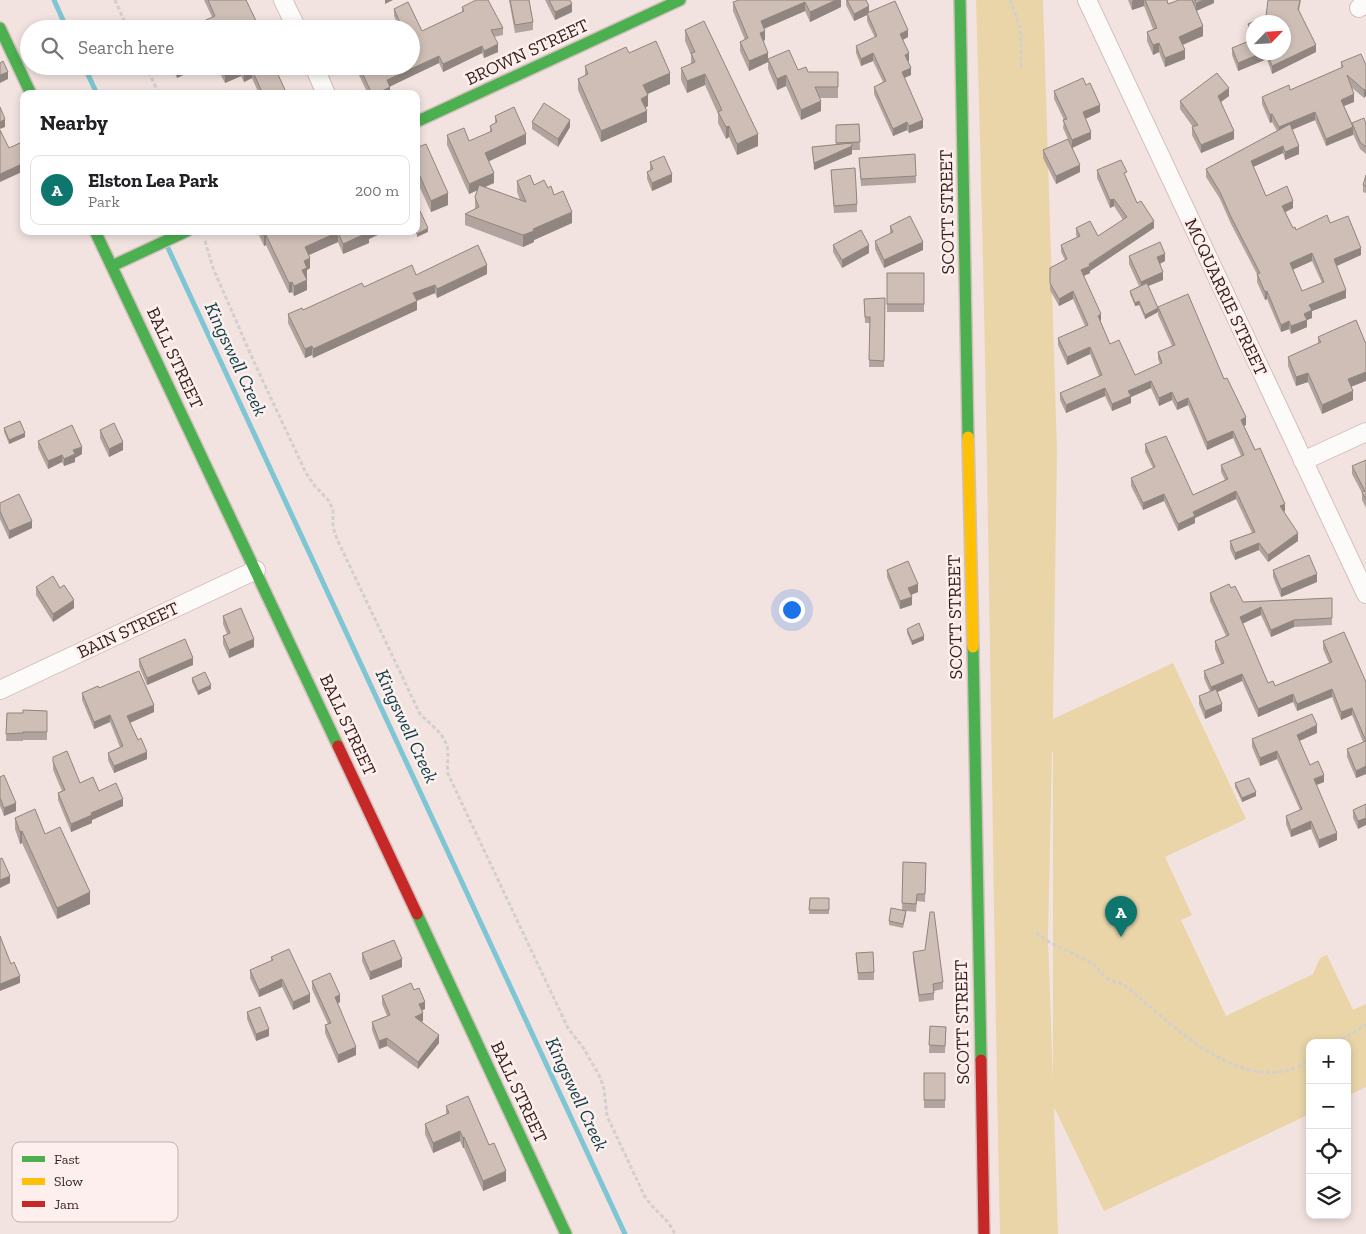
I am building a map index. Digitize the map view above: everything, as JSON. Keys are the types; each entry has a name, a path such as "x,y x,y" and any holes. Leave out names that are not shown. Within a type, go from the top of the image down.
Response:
{"street":[{"path":"284,0 292,20"},
{"name":"BROWN STREET","path":"420,120 680,0"},
{"name":"SCOTT STREET","path":"960,0 984,1234"},
{"name":"MCQUARRIE STREET","path":"1087,0 1366,594"},
{"path":"0,28 20,71"},
{"path":"22,75 29,90"},
{"path":"318,75 324,90"},
{"name":"BALL STREET","path":"97,235 256,570 566,1234"},
{"path":"112,266 179,235"},
{"path":"1303,461 1366,432"},
{"name":"BAIN STREET","path":"0,690 256,570"}],"path":[{"path":"114,0 124,20"},
{"path":"1010,0 1019,24 1021,67"},
{"path":"150,75 157,90"},
{"path":"205,241 213,268 254,362 306,473 331,506 334,514 333,527 337,539 420,714 440,731 443,737 448,751 448,774 568,1028 584,1048 597,1070 604,1089 607,1116 644,1195 650,1205 668,1222 675,1234"},
{"path":"1036,933 1050,943 1094,964 1104,976 1111,981 1123,984 1197,1045 1239,1067 1264,1073 1291,1069 1306,1062"},
{"path":"1343,1039 1366,1025"}],"shaded area":[{"path":"976,0 1043,0 1057,450 1053,719 1173,663 1246,819 1165,857 1192,915 1181,920 1226,1016 1313,974 1320,958 1327,955 1353,1010 1366,1004 1366,1087 1351,1094 1351,1039 1306,1039 1306,1116 1104,1211 1054,1107 1058,1234 1000,1234 987,463","holes":["1052,752 1053,752 1053,1081 1048,937"]}],"building":[{"path":"208,0 246,0 256,20 206,20 215,16"},
{"path":"476,0 488,0 503,28 491,30 498,44 484,51 482,46 443,64 439,56 420,65 420,27 422,31 464,11 462,7"},
{"path":"510,0 529,0 533,22 515,25"},
{"path":"549,0 570,0 572,4 555,12"},
{"path":"739,0 836,0 810,12 805,2 761,21 765,31 760,33 768,53 749,61 740,42 748,38 733,2"},
{"path":"847,0 866,0 869,6 854,14"},
{"path":"1145,0 1167,0 1168,4 1179,0 1192,0 1203,26 1179,37 1185,50 1165,58 1159,43 1153,45 1147,32 1157,28"},
{"path":"1268,0 1300,0 1298,9 1316,45 1291,57 1291,15 1266,15"},
{"path":"895,1 908,30 900,34 909,53 905,55 911,68 902,72 923,120 909,126 907,122 893,129 874,87 886,81 873,53 861,59 856,46 877,36 867,13"},
{"path":"408,2 417,20 399,20 394,9"},
{"path":"704,21 758,134 737,144 729,126 726,127 718,112 722,110 705,74 687,81 681,68 695,62 691,53 695,52 685,30"},
{"path":"656,41 670,73 643,85 648,95 641,99 647,111 601,131 578,79 588,74 585,66 626,47 629,53"},
{"path":"1246,42 1246,60 1238,63 1232,48"},
{"path":"789,50 798,70 806,67 808,72 838,72 838,87 815,87 821,101 801,110 786,75 777,79 768,59"},
{"path":"1361,54 1366,65 1366,89 1364,90 1347,75 1354,94 1341,100 1353,127 1326,139 1315,112 1279,127 1272,114 1270,115 1262,97 1289,85 1290,90 1343,67 1341,62"},
{"path":"1270,60 1285,60 1272,66"},
{"path":"3,61 8,72 0,75 0,63"},
{"path":"1217,73 1229,88 1218,96 1234,131 1201,145 1192,127 1198,125 1180,101"},
{"path":"254,75 278,75 285,90 261,90"},
{"path":"363,75 398,75 387,80 390,87 384,90 370,90"},
{"path":"1083,78 1086,85 1090,83 1100,105 1083,112 1091,132 1072,140 1063,120 1067,119 1054,91"},
{"path":"544,103 570,120 558,139 532,122"},
{"path":"0,107 5,119 0,122"},
{"path":"514,107 526,134 485,153 494,173 469,184 447,135 464,128 469,141 492,131 490,126 497,122 495,116"},
{"path":"1364,118 1366,124 1366,147 1360,142 1352,123"},
{"path":"859,124 860,142 836,143 836,125"},
{"path":"1290,124 1299,146 1285,152 1283,146 1251,161 1266,196 1287,186 1293,201 1282,206 1293,228 1295,227 1296,230 1327,215 1330,223 1348,216 1361,248 1334,259 1346,290 1309,305 1312,310 1304,314 1307,320 1291,326 1289,321 1281,325 1267,291 1265,292 1257,274 1260,273 1220,192 1206,169","holes":["1312,253 1324,282 1302,291 1290,263"]},
{"path":"0,130 9,148 20,143 20,165 0,174"},
{"path":"1068,139 1080,165 1056,176 1043,150"},
{"path":"852,143 852,146 814,163 812,147"},
{"path":"426,144 448,193 431,201 420,176 420,146"},
{"path":"915,154 916,176 861,179 859,158"},
{"path":"664,156 672,174 652,183 647,172 653,169 650,162"},
{"path":"1121,160 1127,172 1124,173 1137,203 1141,201 1154,221 1089,264 1090,266 1081,270 1101,314 1098,316 1110,344 1119,340 1135,375 1162,363 1158,352 1175,345 1158,307 1188,294 1224,379 1227,378 1246,417 1241,420 1255,450 1260,448 1285,504 1280,506 1298,533 1268,555 1259,543 1235,553 1230,541 1255,532 1236,491 1193,512 1195,516 1178,524 1164,494 1143,503 1131,478 1155,467 1145,444 1166,436 1193,495 1228,479 1221,465 1244,455 1233,431 1207,442 1188,398 1177,403 1172,392 1159,398 1151,381 1128,391 1131,396 1112,404 1105,388 1066,405 1060,393 1102,375 1090,347 1067,357 1058,338 1088,325 1073,291 1059,299 1050,283 1050,268 1067,259 1061,245 1080,236 1076,228 1090,221 1098,236 1127,217 1114,199 1110,200 1097,170"},
{"path":"855,168 857,204 834,206 831,170"},
{"path":"530,175 534,185 544,180 548,188 551,186 554,195 563,191 572,212 523,235 465,214 479,207 475,197 479,185 526,202 517,181"},
{"path":"1366,175 1366,186 1363,185"},
{"path":"420,211 428,228 420,232"},
{"path":"910,216 923,242 884,260 875,241 893,232 890,226"},
{"path":"861,230 869,245 842,260 833,245"},
{"path":"266,235 331,235 305,247 310,258 304,261 307,268 302,270 307,280 294,286 292,282 289,283"},
{"path":"339,235 362,235 343,244"},
{"path":"1160,242 1165,254 1157,257 1163,272 1141,282 1129,256"},
{"path":"478,245 487,265 437,289 435,285 413,293 417,301 313,349 312,346 305,349 288,314 302,308 303,310 362,283 364,287 412,265 416,275"},
{"path":"887,273 924,273 924,304 887,304"},
{"path":"1147,283 1158,308 1145,315 1139,301 1135,303 1130,291"},
{"path":"885,298 884,361 869,360 870,317 865,317 864,299"},
{"path":"1356,320 1366,344 1366,372 1348,379 1353,391 1322,405 1308,373 1296,377 1288,357 1321,342 1318,337"},
{"path":"20,421 25,433 9,440 4,428"},
{"path":"114,423 123,442 109,449 100,430"},
{"path":"72,425 82,447 73,450 75,454 64,459 62,455 48,461 38,441"},
{"path":"1366,460 1366,500 1362,492 1365,491 1352,466"},
{"path":"19,494 32,521 9,531 0,511 0,503"},
{"path":"1309,555 1317,574 1281,589 1273,570"},
{"path":"908,561 918,584 908,588 912,597 900,601 887,570"},
{"path":"53,576 60,588 64,585 74,600 53,614 36,587"},
{"path":"1229,584 1231,588 1235,586 1243,602 1332,598 1332,618 1294,620 1271,630 1261,607 1240,617 1268,683 1273,681 1275,686 1332,662 1323,641 1344,632 1366,682 1366,741 1352,708 1341,712 1332,689 1297,704 1293,694 1258,709 1242,674 1211,687 1204,671 1224,663 1215,641 1229,635 1210,593"},
{"path":"241,608 254,639 229,650 223,636 230,633 223,616"},
{"path":"919,623 924,636 912,641 907,629"},
{"path":"185,639 193,658 147,678 139,659"},
{"path":"139,671 154,705 127,716 138,740 141,738 147,752 114,766 108,753 123,746 110,715 94,722 82,693"},
{"path":"205,672 211,685 198,691 192,678"},
{"path":"1216,689 1222,704 1205,711 1199,696"},
{"path":"23,710 47,711 47,732 6,734 7,713 23,713"},
{"path":"1312,714 1317,725 1297,735 1310,765 1318,761 1324,775 1314,779 1337,833 1319,840 1311,821 1291,830 1286,816 1302,809 1277,751 1260,758 1252,739"},
{"path":"1366,741 1366,766 1356,771 1347,749"},
{"path":"67,751 80,783 93,777 99,791 116,783 123,799 71,824 58,793 65,790 53,762 53,757"},
{"path":"4,775 16,803 4,808 0,798 0,777"},
{"path":"1249,778 1256,792 1242,798 1235,783"},
{"path":"1366,804 1366,818 1358,821 1353,810"},
{"path":"35,809 45,834 60,827 90,892 57,908 15,818"},
{"path":"2,858 10,876 0,880 0,859"},
{"path":"903,862 926,863 925,894 917,894 916,904 902,903"},
{"path":"810,898 829,898 829,910 809,910"},
{"path":"891,908 906,911 903,924 889,921"},
{"path":"930,912 934,912 943,982 933,984 934,993 919,995 913,952 925,950"},
{"path":"0,936 11,964 14,962 20,976 0,984"},
{"path":"394,940 402,959 370,972 362,953"},
{"path":"289,949 310,994 293,1002 282,979 259,990 250,970 273,960 271,957"},
{"path":"873,952 874,972 858,973 856,953"},
{"path":"330,973 340,995 335,997 356,1047 338,1055 325,1025 331,1023 312,981"},
{"path":"411,983 414,990 419,988 425,1002 419,1004 423,1013 415,1017 439,1035 418,1062 387,1038 379,1041 372,1022 390,1015 382,996"},
{"path":"260,1007 269,1029 256,1034 247,1012"},
{"path":"930,1026 946,1027 945,1046 929,1045"},
{"path":"924,1073 945,1073 945,1100 924,1100"},
{"path":"468,1096 489,1145 494,1143 506,1171 483,1181 460,1131 433,1143 425,1124 449,1113 446,1106"}],"waterway":[{"name":"Kingswell Creek","path":"54,0 63,20"},
{"name":"Kingswell Creek","path":"88,75 95,90"},
{"name":"Kingswell Creek","path":"168,248 625,1234"}],"traffic: fast":[{"path":"420,120 680,0"},
{"path":"960,0 968,437"},
{"path":"0,28 20,71"},
{"path":"22,75 29,90"},
{"path":"97,235 338,746"},
{"path":"112,266 178,235"},
{"path":"973,647 981,1060"},
{"path":"417,914 566,1234"}],"traffic: slow":[{"path":"968,437 973,647"}],"traffic: jam":[{"path":"338,746 417,914"},
{"path":"981,1060 984,1234"}],"place":[{"name":"Elston Lea Park","path":"1121,937"}]}
